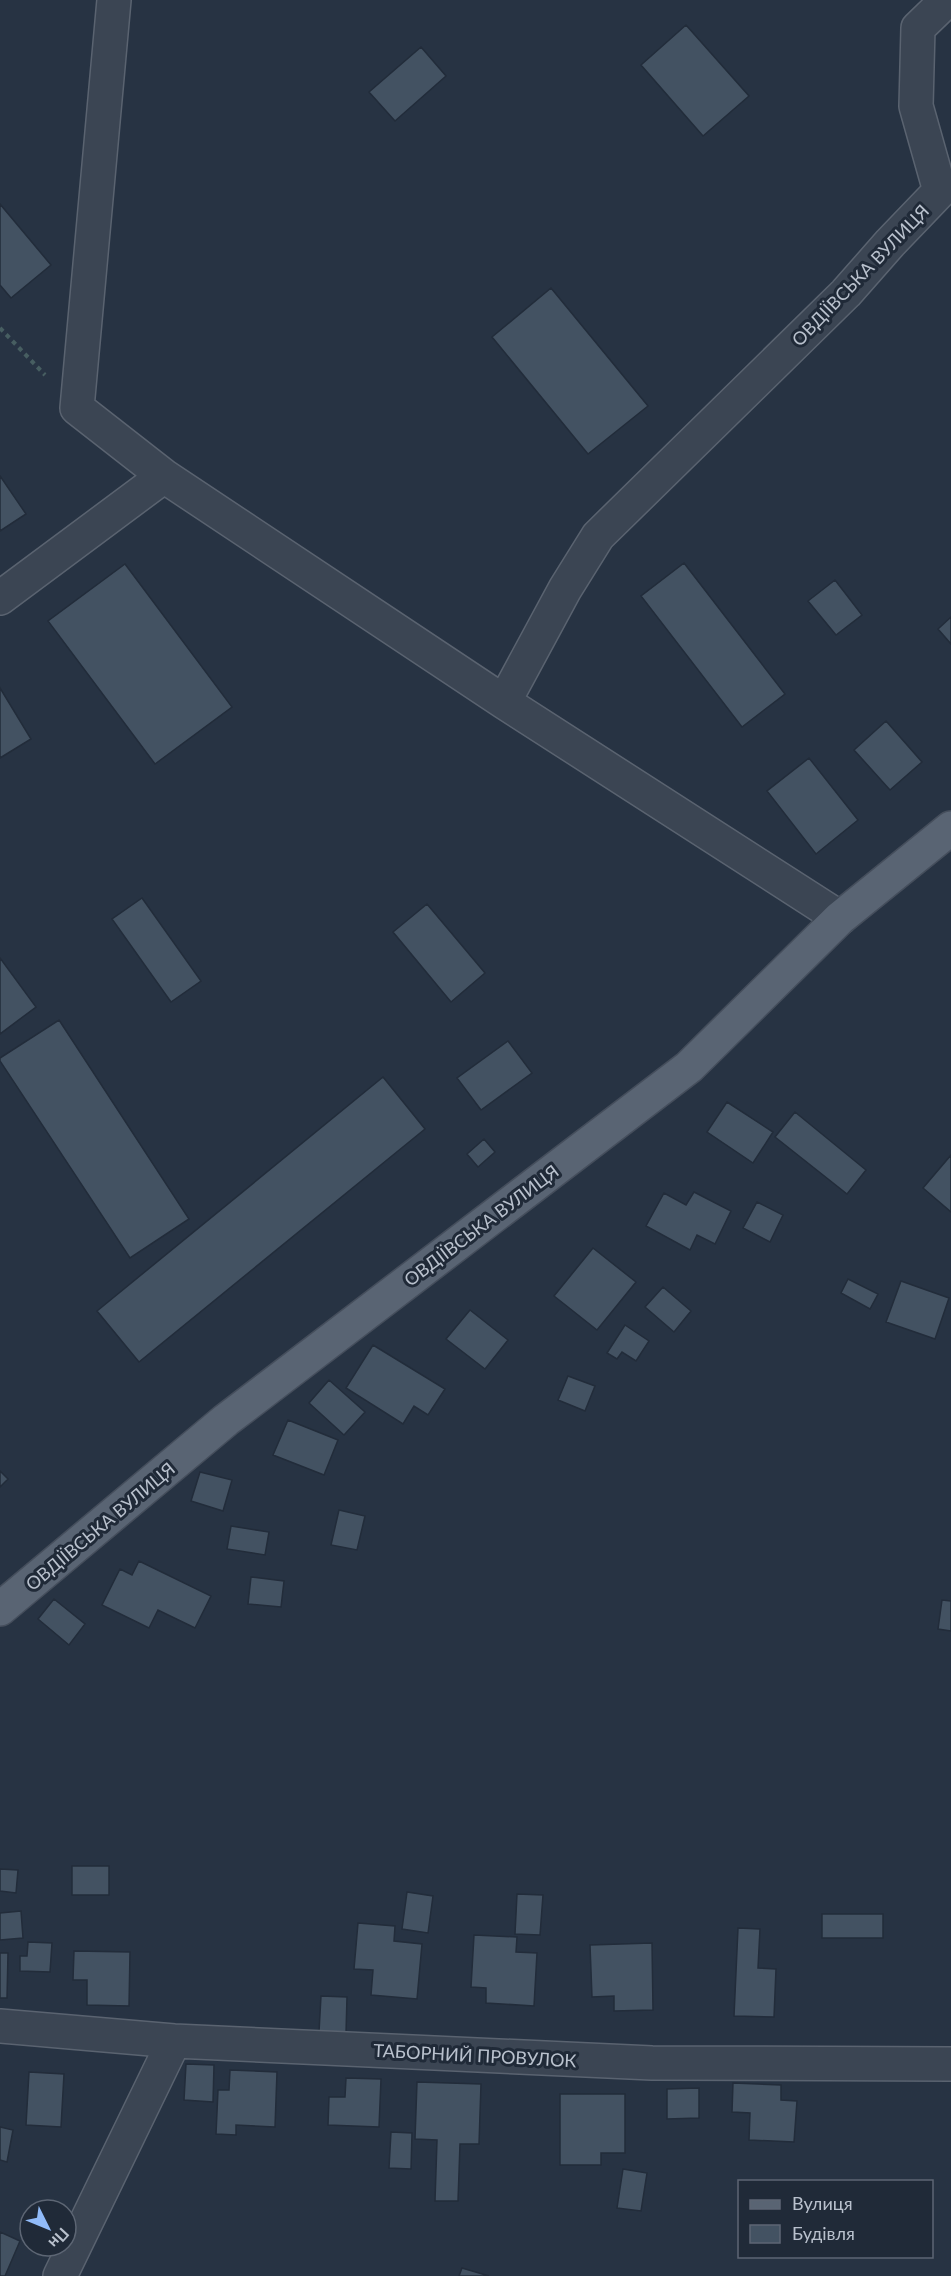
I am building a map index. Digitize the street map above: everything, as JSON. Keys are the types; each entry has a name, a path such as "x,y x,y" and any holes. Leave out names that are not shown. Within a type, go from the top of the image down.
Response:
{"main road":[{"name":"ОВДІЇВСЬКА ВУЛИЦЯ","path":"0,1610 226,1420 689,1067 840,918 951,828"}],"street":[{"path":"114,0 77,408 164,476 504,702 840,918"},
{"name":"ОВДІЇВСЬКА ВУЛИЦЯ","path":"504,702 565,589 598,536 846,293 940,191 916,106 918,28 947,0"},
{"path":"0,598 164,476"},
{"name":"ТАБОРНИЙ ПРОВУЛОК","path":"0,2026 174,2041 652,2063 951,2064"},
{"path":"60,2276 174,2041"}],"path":[{"path":"0,328 77,408"}],"building":[{"path":"686,25 749,96 703,136 641,65"},
{"path":"421,47 446,76 395,121 369,92"},
{"path":"0,204 51,265 11,298 0,285"},
{"path":"551,288 648,406 588,454 492,337"},
{"path":"0,476 26,514 0,531"},
{"path":"684,563 785,694 742,727 641,596"},
{"path":"125,564 232,707 155,764 48,621"},
{"path":"835,580 862,615 836,635 808,601"},
{"path":"951,617 951,644 938,629"},
{"path":"0,688 31,739 0,758"},
{"path":"886,721 922,762 890,790 854,750"},
{"path":"809,758 858,820 816,854 767,791"},
{"path":"142,898 201,981 171,1002 112,919"},
{"path":"427,904 485,973 451,1002 393,932"},
{"path":"0,958 36,1007 0,1034"},
{"path":"59,1020 189,1219 130,1258 0,1061 0,1058"},
{"path":"508,1041 532,1073 481,1110 457,1078"},
{"path":"383,1077 425,1129 139,1362 97,1311"},
{"path":"727,1102 773,1132 753,1163 707,1132"},
{"path":"795,1112 866,1170 847,1194 775,1137"},
{"path":"484,1139 495,1152 478,1167 467,1154"},
{"path":"951,1155 951,1212 923,1188"},
{"path":"694,1192 731,1211 715,1244 697,1235 690,1250 646,1226 664,1193 686,1205"},
{"path":"757,1202 783,1215 770,1242 743,1228"},
{"path":"593,1248 636,1282 597,1330 554,1296"},
{"path":"848,1279 878,1294 870,1309 841,1293"},
{"path":"901,1281 949,1298 935,1339 886,1322"},
{"path":"663,1287 691,1311 674,1332 645,1307"},
{"path":"470,1310 508,1340 485,1369 446,1339"},
{"path":"625,1325 649,1341 636,1361 622,1352 617,1359 607,1353"},
{"path":"373,1345 445,1389 428,1415 414,1406 403,1424 346,1388"},
{"path":"568,1376 595,1386 585,1411 558,1400"},
{"path":"329,1380 365,1412 344,1435 309,1403"},
{"path":"288,1420 338,1440 324,1475 273,1455"},
{"path":"0,1471 8,1479 0,1487"},
{"path":"200,1472 232,1480 223,1511 191,1501"},
{"path":"339,1510 365,1516 357,1550 331,1545"},
{"path":"231,1526 269,1532 265,1555 227,1549"},
{"path":"139,1561 211,1596 195,1628 158,1610 149,1628 102,1605 120,1569 132,1575"},
{"path":"251,1577 284,1581 281,1607 248,1604"},
{"path":"54,1599 85,1624 69,1645 38,1619"},
{"path":"942,1600 951,1601 951,1631 938,1629"},
{"path":"72,1866 109,1866 109,1895 72,1895"},
{"path":"0,1869 18,1870 16,1893 0,1891"},
{"path":"407,1892 433,1896 428,1933 402,1929"},
{"path":"517,1894 543,1895 540,1935 515,1934"},
{"path":"21,1911 23,1938 0,1940 0,1913"},
{"path":"822,1914 883,1914 883,1938 822,1938"},
{"path":"358,1923 395,1926 394,1941 422,1944 417,1999 371,1995 373,1970 354,1969"},
{"path":"738,1928 760,1929 758,1968 776,1969 774,2017 734,2016"},
{"path":"474,1935 517,1937 516,1952 537,1953 534,2006 486,2003 486,1988 471,1987"},
{"path":"28,1942 52,1943 50,1972 20,1971 20,1956 27,1956"},
{"path":"652,1943 653,2010 614,2011 614,1996 592,1997 590,1945"},
{"path":"74,1951 130,1952 129,2006 87,2005 87,1980 73,1980"},
{"path":"0,1953 8,1953 7,1998 0,1998"},
{"path":"321,1996 347,1997 346,2033 319,2032"},
{"path":"186,2064 214,2065 213,2102 184,2100"},
{"path":"230,2070 277,2072 275,2127 236,2125 236,2135 216,2134 218,2090 229,2090"},
{"path":"29,2072 64,2074 61,2127 26,2125"},
{"path":"346,2078 381,2079 379,2127 328,2125 329,2097 345,2097"},
{"path":"417,2082 481,2084 479,2144 460,2144 458,2201 435,2201 437,2140 415,2139"},
{"path":"733,2083 781,2085 781,2100 797,2101 794,2142 749,2140 750,2113 732,2112"},
{"path":"699,2088 699,2118 667,2119 667,2089"},
{"path":"560,2094 625,2094 625,2153 601,2153 601,2165 560,2165"},
{"path":"0,2127 13,2130 7,2162 0,2160"},
{"path":"391,2132 412,2133 411,2169 389,2168"},
{"path":"623,2169 647,2173 641,2211 617,2208"},
{"path":"0,2232 18,2240 18,2246 5,2276 0,2276"},
{"path":"462,2268 489,2276 459,2276"}]}
